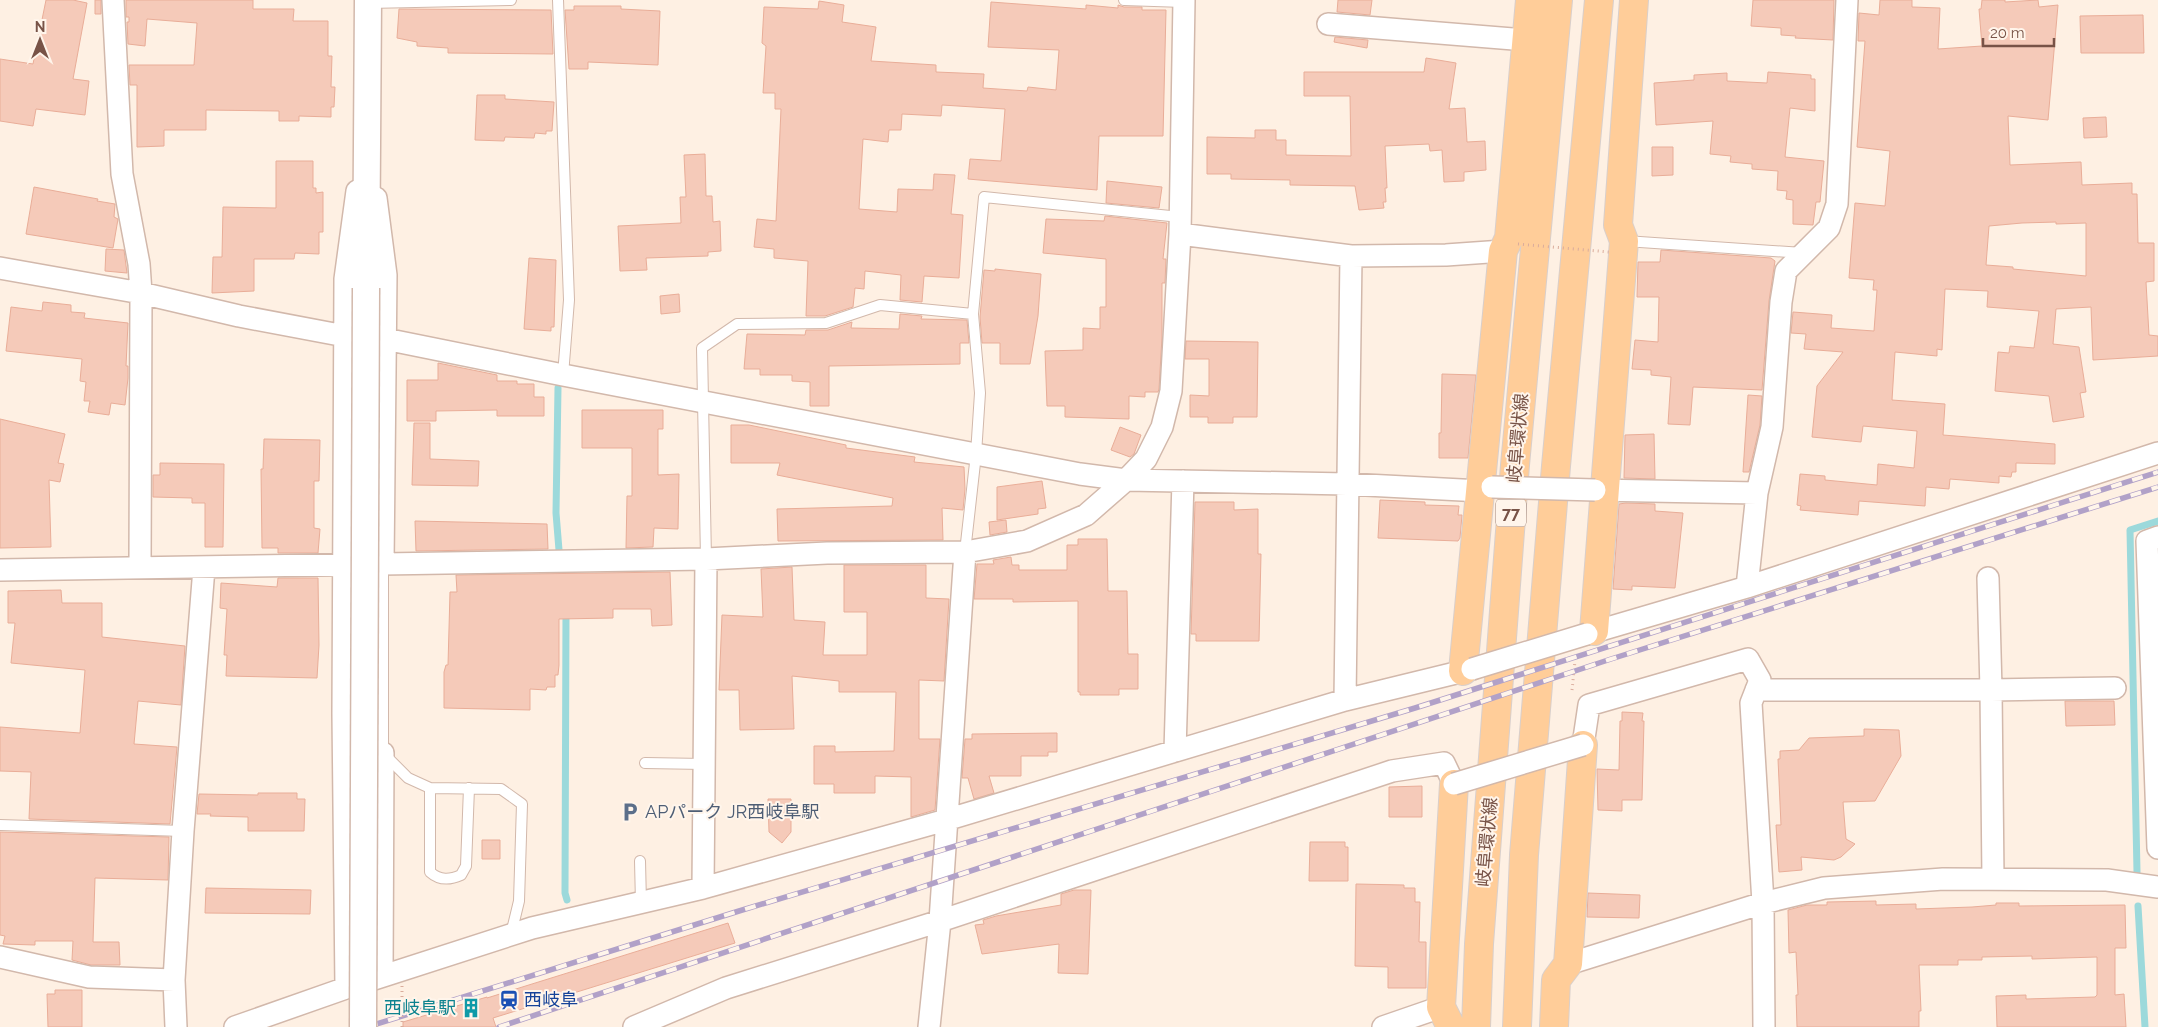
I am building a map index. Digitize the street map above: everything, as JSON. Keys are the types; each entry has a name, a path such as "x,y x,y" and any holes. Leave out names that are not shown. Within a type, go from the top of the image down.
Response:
{"main road":[{"path":"1468,670 1510,248 1509,238 1530,0"},
{"name":"岐阜環状線","path":"1476,1027 1479,944 1515,465 1558,0"},
{"name":"77","path":"1517,1027 1526,836 1555,476 1599,0"},
{"path":"1591,633 1634,0"},
{"path":"1554,1027 1556,980 1568,964 1583,745"},
{"path":"1446,1017 1454,784"}],"street":[{"path":"113,0 122,174 139,264 141,293 140,566"},
{"path":"1747,587 1757,493 1772,427 1780,302 1786,271 1829,228 1837,204 1847,0"},
{"path":"0,570 140,566 204,568 706,559 827,553 965,552 1027,541 1086,515 1126,480 1146,458 1162,427 1171,391 1180,225 1184,1"},
{"path":"363,1027 367,2"},
{"path":"1328,24 1526,40"},
{"path":"346,988 345,279 366,127"},
{"path":"366,127 386,275 383,564"},
{"path":"1180,225 1351,256 1446,255 1510,248"},
{"path":"1346,700 1351,256"},
{"path":"0,268 141,293 239,316 345,336"},
{"path":"385,338 563,375 1080,474 1126,480 1347,484 1486,489 1757,493"},
{"path":"235,1027 346,988 511,934 703,888 946,820 1346,700 1468,670 1747,587 2158,453"},
{"path":"1176,751 1182,481"},
{"path":"2158,538 2147,542 2158,848"},
{"path":"929,1027 940,921 965,552"},
{"path":"703,888 706,559"},
{"path":"176,1027 174,980 183,831 204,568"},
{"path":"1988,578 1993,879"},
{"path":"634,1027 726,988 940,921 1392,771 1444,763 1454,784 1583,745 1588,704 1748,659 1760,680 1751,702 1763,904 1764,1027"},
{"path":"1756,690 2115,688"},
{"path":"382,976 383,754"},
{"path":"1568,964 1763,904 1824,888 1943,879 2107,880 2158,887"},
{"path":"0,957 89,977 174,980"},
{"path":"1383,1027 1446,1017"}],"lane":[{"path":"367,2 511,0"},
{"path":"558,0 569,300 563,375"},
{"path":"1124,0 1184,1"},
{"path":"965,552 976,454 980,393 973,314 984,197 1180,225"},
{"path":"1617,247 1804,253"},
{"path":"706,559 702,348 737,324 826,323 880,305 973,314"},
{"path":"383,564 383,754 408,778 430,788 501,789 522,804 519,901 511,934"},
{"path":"645,762 704,764"},
{"path":"430,788 430,872 437,878 452,879 462,876 466,866 469,788"},
{"path":"0,825 183,831"},
{"path":"640,861 641,903"}],"path":[{"path":"1510,248 1617,247"},
{"path":"402,982 402,1027"}],"building":[{"path":"46,0 73,0 87,3 73,79 89,81 85,115 36,109 33,126 0,121 0,59 33,64"},
{"path":"95,0 101,0 101,14 95,14"},
{"path":"126,0 253,0 253,9 294,9 293,21 328,21 328,56 332,56 331,87 335,87 334,107 331,107 331,117 299,116 299,121 279,121 279,111 206,110 206,130 164,130 164,146 137,147 137,85 130,85 129,65 194,65 197,23 147,19 145,46 128,44 127,22 129,22 129,17 126,17"},
{"path":"1338,0 1372,0 1370,15 1337,12"},
{"path":"1753,0 1834,0 1833,40 1795,38 1796,36 1781,35 1781,28 1751,26"},
{"path":"1880,0 1912,0 1912,7 1940,8 1938,49 1982,46 1979,9 1981,9 1982,0 2005,0 2005,2 2038,0 2039,7 2058,5 2048,120 2008,116 2010,165 2081,162 2082,185 2132,183 2132,194 2137,194 2138,243 2154,243 2154,281 2146,282 2149,335 2158,336 2158,356 2093,360 2091,307 2056,309 2053,344 2079,347 2086,392 2080,393 2084,417 2053,422 2049,396 1995,391 1998,352 2009,353 2010,346 2034,348 2039,311 1987,307 1988,291 1945,289 1942,350 1937,349 1937,356 1895,352 1892,400 1945,404 1943,435 2055,444 2055,464 2016,463 2016,472 2012,472 2011,477 1999,476 1999,483 1950,479 1949,489 1926,487 1925,506 1859,501 1858,515 1800,510 1801,506 1797,505 1800,474 1825,476 1825,480 1877,485 1878,464 1914,468 1917,431 1863,426 1861,442 1812,437 1817,386 1843,352 1804,349 1806,334 1791,333 1793,312 1832,315 1831,328 1874,331 1877,290 1873,290 1874,280 1849,278 1855,203 1885,206 1890,151 1857,147 1865,41 1858,41 1859,13 1879,15","holes":["2056,222 2056,224 2086,223 2086,276 1986,265 1989,226 2022,223"]},
{"path":"819,1 844,5 842,22 876,27 871,61 936,65 936,72 984,74 983,88 1027,91 1028,87 1056,90 1059,50 988,47 991,2 1086,9 1086,5 1118,8 1118,5 1142,7 1142,10 1166,10 1163,136 1099,136 1097,190 968,179 970,159 1001,161 1005,109 942,105 941,116 902,114 901,130 889,130 888,142 863,139 859,209 897,212 898,189 933,190 934,174 955,175 951,214 963,215 959,278 924,276 922,302 900,300 901,275 865,271 864,289 855,288 853,307 825,316 806,316 808,261 774,258 774,249 754,247 757,219 776,221 781,109 775,109 775,93 763,93 766,46 762,43 764,7 818,9"},
{"path":"574,6 621,6 621,9 660,11 658,65 588,62 588,69 569,69 565,10 574,10"},
{"path":"399,9 551,10 553,54 448,53 448,48 417,46 417,42 397,38"},
{"path":"2143,15 2144,53 2081,53 2080,16"},
{"path":"1335,37 1368,40 1367,48 1334,42"},
{"path":"1426,58 1456,63 1449,109 1465,108 1467,142 1485,141 1486,170 1464,172 1464,181 1444,182 1442,150 1430,151 1429,144 1385,146 1387,188 1385,188 1386,202 1383,202 1384,208 1359,210 1355,186 1290,185 1290,180 1231,179 1231,174 1207,174 1207,137 1255,138 1255,130 1276,130 1276,140 1286,140 1286,155 1351,156 1350,96 1304,96 1304,72 1424,72"},
{"path":"1768,72 1811,75 1811,79 1815,79 1815,111 1790,108 1785,157 1824,161 1820,202 1816,202 1813,225 1793,224 1793,200 1786,199 1787,191 1777,190 1778,171 1752,169 1752,164 1730,162 1731,156 1710,154 1713,121 1656,125 1654,83 1694,80 1694,75 1727,73 1727,81 1767,83"},
{"path":"477,95 505,95 505,99 554,102 552,131 546,131 546,134 535,133 534,138 505,137 504,141 475,140"},
{"path":"2106,117 2107,137 2084,138 2083,118"},
{"path":"1652,147 1673,147 1673,175 1652,176"},
{"path":"705,154 706,196 712,196 713,222 720,221 721,251 708,252 708,256 646,258 647,270 620,271 618,226 681,223 680,197 686,197 684,155"},
{"path":"276,161 313,161 313,188 316,188 316,193 323,192 323,232 319,232 319,254 295,253 294,259 254,259 254,291 212,293 213,257 222,257 223,207 276,208"},
{"path":"1107,181 1162,187 1159,208 1106,203"},
{"path":"34,187 115,204 114,217 118,219 113,248 26,234"},
{"path":"1105,216 1167,223 1163,259 1166,259 1165,283 1162,283 1162,337 1159,389 1158,392 1145,392 1145,397 1129,396 1129,419 1065,417 1065,406 1047,406 1045,351 1083,350 1083,328 1100,329 1100,307 1106,307 1106,259 1043,253 1046,219 1104,221"},
{"path":"106,249 124,250 127,273 105,271"},
{"path":"1661,250 1771,258 1775,261 1769,301 1762,390 1693,387 1690,425 1668,424 1671,377 1651,375 1651,370 1632,369 1635,340 1658,342 1659,297 1637,297 1638,262 1660,262"},
{"path":"529,258 556,260 554,327 551,327 551,331 524,329"},
{"path":"995,269 1041,274 1038,316 1030,364 1000,364 1000,343 982,343 980,317 984,270 995,271"},
{"path":"679,294 680,312 661,314 660,296"},
{"path":"43,302 71,305 71,312 85,313 84,318 128,323 126,366 128,366 128,378 125,405 111,403 109,415 88,412 90,401 84,401 86,382 80,381 82,359 6,351 11,307 42,311"},
{"path":"900,314 922,316 921,319 967,320 969,343 960,343 960,364 829,366 829,406 810,406 810,382 792,381 792,375 760,375 760,369 744,369 747,334 805,335 806,330 828,330 852,322 851,328 899,329"},
{"path":"1186,341 1258,342 1257,417 1233,417 1233,423 1208,423 1208,417 1190,417 1190,395 1209,396 1209,359 1185,359"},
{"path":"438,363 497,375 497,381 517,381 517,384 534,384 534,397 544,397 544,416 497,416 497,410 436,411 436,421 407,421 407,380 438,380"},
{"path":"1442,374 1476,375 1468,458 1439,458"},
{"path":"1748,395 1762,396 1760,425 1749,472 1743,472"},
{"path":"582,410 663,410 663,429 658,429 658,475 679,474 678,529 654,528 653,547 626,548 627,496 632,496 632,448 582,448"},
{"path":"0,419 65,434 58,463 64,464 60,482 49,480 51,547 0,548"},
{"path":"414,423 430,423 430,459 479,461 478,486 412,485"},
{"path":"731,425 749,425 846,445 846,448 915,457 914,462 964,467 965,489 963,510 942,508 943,540 778,541 777,509 892,506 893,498 777,475 780,463 731,463"},
{"path":"1120,427 1141,435 1134,454 1130,457 1111,450"},
{"path":"1654,434 1655,479 1624,478 1625,435"},
{"path":"264,439 320,440 319,481 314,481 314,528 320,529 318,553 278,553 278,548 262,548 261,469 263,469"},
{"path":"160,463 224,464 223,547 205,547 205,503 192,503 192,498 153,497 153,475 160,475"},
{"path":"1042,481 1046,508 1038,509 1038,514 997,520 997,487"},
{"path":"1380,500 1425,502 1425,505 1459,506 1458,515 1462,515 1460,538 1458,541 1378,538"},
{"path":"1195,502 1234,502 1234,510 1258,509 1258,554 1261,554 1259,641 1196,641 1196,634 1191,634"},
{"path":"1619,504 1655,504 1655,511 1683,513 1675,588 1632,586 1632,590 1613,589"},
{"path":"1006,520 1007,532 990,535 989,522"},
{"path":"415,521 547,524 548,549 416,551"},
{"path":"1078,539 1107,539 1108,591 1127,591 1128,654 1138,654 1138,689 1119,689 1119,695 1080,695 1080,692 1078,692 1078,601 1013,602 1013,599 974,599 977,564 994,564 993,560 1011,557 1012,565 1019,565 1019,570 1067,570 1067,545 1078,545"},
{"path":"844,565 926,565 926,598 949,599 944,681 919,680 919,739 940,739 935,810 911,817 911,777 875,776 875,793 834,793 834,784 814,784 814,746 835,746 835,752 894,751 896,692 839,692 839,681 792,676 794,729 740,730 739,690 719,690 722,615 763,617 761,569 792,567 794,620 825,622 823,655 867,655 867,612 844,612"},
{"path":"670,572 672,625 652,626 651,609 613,609 613,618 559,619 559,665 558,675 555,675 555,687 547,687 546,690 530,689 530,710 444,708 444,672 446,665 448,665 450,592 457,592 456,575"},
{"path":"278,578 318,578 319,645 317,678 226,676 227,655 224,655 227,609 220,608 221,583 277,587"},
{"path":"61,590 62,603 102,603 102,637 185,646 181,705 138,701 134,744 177,747 170,824 29,819 31,772 0,771 0,727 80,733 85,670 11,663 15,623 8,623 8,591"},
{"path":"2065,701 2114,701 2115,725 2066,726"},
{"path":"1622,712 1643,713 1642,800 1622,800 1622,811 1598,810 1597,769 1619,770 1620,721 1622,721"},
{"path":"1864,729 1899,730 1901,756 1875,801 1843,802 1846,839 1855,844 1841,857 1834,860 1801,857 1802,870 1779,872 1776,825 1781,825 1778,759 1780,759 1780,751 1799,750 1809,738 1864,736"},
{"path":"1057,733 1057,752 1048,752 1048,756 1021,756 1021,776 989,776 994,793 974,799 968,778 962,778 965,739 972,739 972,734"},
{"path":"1422,786 1422,817 1389,817 1389,787"},
{"path":"258,793 297,793 297,799 305,799 304,831 248,831 248,817 197,814 199,794 258,795"},
{"path":"768,799 791,799 791,832 782,843 769,832"},
{"path":"0,832 169,837 168,880 95,878 93,942 119,942 120,965 91,965 72,960 73,941 35,941 35,945 3,944 5,936 0,935"},
{"path":"482,840 500,840 500,859 482,859"},
{"path":"1310,842 1345,842 1345,847 1348,847 1348,881 1309,881"},
{"path":"1356,884 1404,885 1404,888 1415,888 1415,902 1420,902 1419,942 1426,942 1426,988 1388,988 1388,967 1355,966"},
{"path":"206,888 311,890 310,914 205,913"},
{"path":"1074,890 1091,890 1088,974 1058,973 1059,944 982,954 975,925 984,924 983,920 996,916 1061,905 1061,894"},
{"path":"1588,893 1640,895 1639,918 1587,917"},
{"path":"1876,901 1876,905 1916,904 1916,909 1972,907 1996,905 1996,903 2019,903 2019,906 2125,905 2126,948 2115,948 2115,995 2124,994 2126,1027 1997,1027 1996,996 2026,995 2026,999 2095,997 2097,995 2097,957 2032,959 2032,956 1982,957 1982,960 1958,960 1958,965 1919,965 1921,1011 1919,1011 1919,1027 1797,1027 1796,952 1789,953 1788,910 1807,905 1827,905 1827,902"},
{"path":"728,923 735,943 493,1018 496,1027 403,1027 403,1022 487,998"},
{"path":"55,990 82,990 82,1027 48,1027 47,994 55,994"}],"waterway":[{"path":"558,388 556,513 559,550"},
{"path":"2137,872 2130,530 2158,521"},
{"path":"566,610 565,893 567,900"},
{"path":"2138,906 2145,1027"}],"railway":[{"path":"367,1027 739,911 1415,708 2158,472"},
{"path":"499,1027 1611,659 2158,487"}],"place":[{"name":"APパーク JR西岐阜駅","path":"630,812"},
{"name":"西岐阜","path":"509,1000"},
{"name":"西岐阜駅","path":"471,1008"}]}
